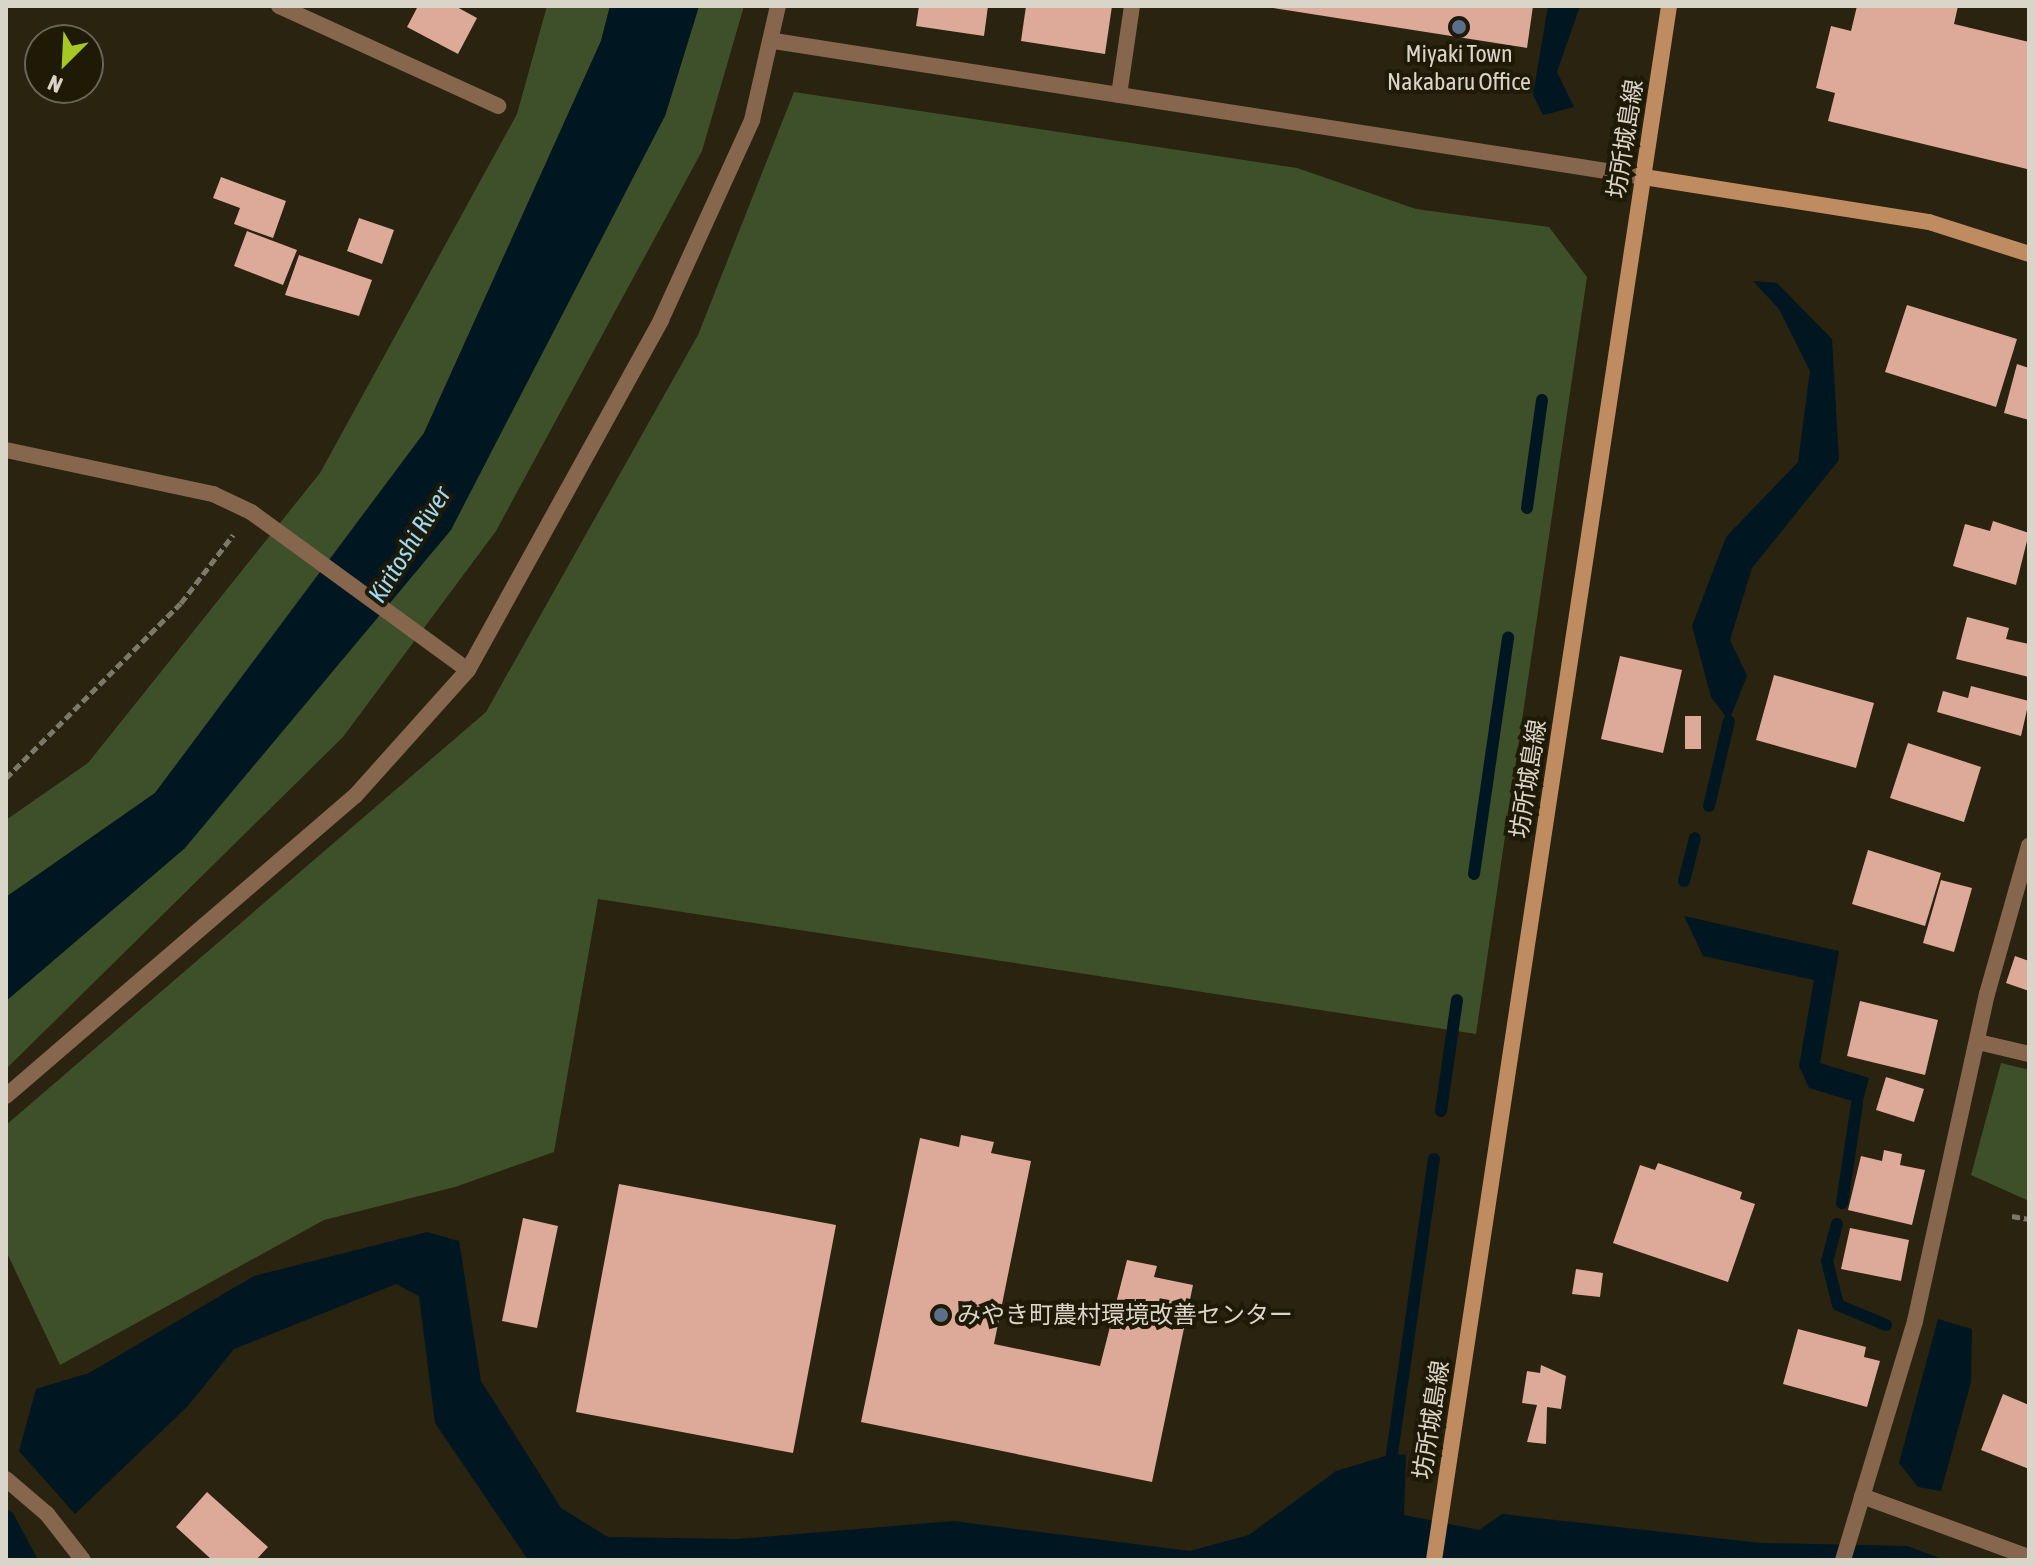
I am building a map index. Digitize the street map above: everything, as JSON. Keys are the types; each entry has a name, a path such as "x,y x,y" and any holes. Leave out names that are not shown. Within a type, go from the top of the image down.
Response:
{"main road":[{"name":"坊所城島線","path":"1434,1560 1669,6"},
{"path":"1644,177 1929,222 2029,254"}],"street":[{"path":"279,6 498,106"},
{"path":"6,1096 355,796 468,670 661,320 752,120 774,41 778,6"},
{"path":"1119,95 1132,6"},
{"path":"774,41 1644,177"},
{"path":"6,450 213,494 251,512 468,670"},
{"path":"1843,1560 1915,1321 1978,1042 2029,846"},
{"path":"1978,1042 2029,1054"},
{"path":"6,1479 47,1514 83,1560"},
{"path":"1862,1496 2029,1557"}],"path":[{"path":"6,778 181,603 251,512"},
{"path":"2012,1216 2029,1219"}],"green space":[{"path":"547,6 610,6 601,41 424,433 155,793 6,897 6,820 88,763 320,473 517,114"},
{"path":"699,6 744,6 702,151 496,531 343,737 6,1069 6,1001 185,848 665,116"},
{"path":"794,92 1297,168 1416,209 1549,227 1587,277 1476,1034 598,899 554,1152 455,1187 324,1220 60,1365 6,1251 6,1125 486,712 698,335"},
{"path":"2001,1063 2029,1070 2029,1201 1971,1175"}],"water":[{"name":"Kiritoshi River","path":"610,6 699,6 665,116 451,530 185,848 6,1001 6,897 155,793 424,433 601,41"},
{"path":"1548,6 1580,6 1557,72 1574,107 1543,115 1533,95"},
{"path":"1753,281 1777,283 1832,339 1839,460 1752,568 1730,640 1747,676 1729,721 1711,697 1692,626 1726,537 1798,462 1810,371 1779,309"},
{"path":"1684,916 1839,951 1820,1063 1869,1078 1862,1104 1809,1088 1799,1066 1814,980 1703,956"},
{"path":"427,1232 459,1241 481,1381 561,1508 608,1537 737,1539 953,1521 1190,1551 1249,1535 1336,1471 1392,1454 1406,1455 1404,1515 1479,1530 1502,1514 1761,1543 1907,1546 1945,1560 528,1560 435,1423 419,1296 396,1284 234,1349 188,1406 75,1514 19,1451 36,1389 89,1373 254,1276"},
{"path":"1938,1319 1972,1329 1971,1382 1941,1491 1918,1487 1899,1463"},
{"path":"6,1509 13,1513 38,1560 6,1560"}],"building":[{"path":"418,6 455,6 477,18 458,54 407,27"},
{"path":"919,6 988,6 984,36 916,26"},
{"path":"1026,6 1112,6 1105,54 1021,41"},
{"name":"Miyaki Town Nakabaru Office","path":"1261,6 1533,6 1527,48"},
{"path":"1857,6 1958,6 1954,24 2029,42 2027,169 1828,121 1835,93 1816,88 1831,26 1851,31"},
{"path":"221,177 286,201 273,238 234,224 240,208 213,198"},
{"path":"359,218 394,230 382,264 347,251"},
{"path":"247,231 297,250 283,285 234,266"},
{"path":"299,255 372,280 359,316 285,295"},
{"path":"1907,305 2017,339 1996,407 1885,372"},
{"path":"2017,364 2029,368 2029,420 2004,413"},
{"path":"1993,521 2029,533 2016,585 1953,566 1965,524 1990,531"},
{"path":"1967,617 2009,628 2006,639 2029,644 2029,677 1956,659"},
{"path":"1620,656 1682,670 1663,753 1601,739"},
{"path":"1774,675 1874,703 1856,768 1756,740"},
{"path":"1971,686 2029,701 2021,736 1937,712 1943,691 1968,698"},
{"path":"1685,716 1701,716 1701,749 1685,749"},
{"path":"1908,743 1981,767 1964,822 1890,798"},
{"path":"1868,850 1941,873 1925,926 1852,904"},
{"path":"1941,880 1972,888 1954,952 1923,943"},
{"path":"2015,956 2029,961 2029,991 2006,983"},
{"path":"1860,1001 1938,1020 1925,1075 1847,1056"},
{"path":"1886,1077 1924,1089 1914,1122 1876,1110"},
{"name":"みやき町農村環境改善センター","path":"961,1135 994,1142 991,1153 1031,1161 994,1344 1100,1366 1127,1260 1157,1266 1154,1277 1193,1285 1152,1482 861,1422 920,1138 959,1147"},
{"path":"1884,1150 1902,1154 1900,1165 1925,1170 1912,1225 1848,1210 1861,1156 1882,1161"},
{"path":"1658,1163 1742,1192 1740,1199 1755,1204 1728,1282 1613,1243 1640,1165 1655,1170"},
{"path":"619,1184 836,1225 793,1453 576,1412"},
{"path":"523,1218 558,1226 537,1328 502,1321"},
{"path":"1850,1228 1909,1240 1901,1281 1841,1269"},
{"path":"1576,1269 1603,1273 1600,1297 1572,1294"},
{"path":"1798,1329 1866,1347 1864,1357 1880,1361 1867,1407 1783,1384"},
{"path":"1541,1365 1566,1376 1561,1409 1547,1407 1546,1444 1527,1442 1537,1405 1522,1403 1527,1371 1540,1373"},
{"path":"2003,1394 2029,1405 2029,1469 1981,1450"},
{"path":"207,1492 268,1547 256,1560 212,1560 176,1527"}],"waterway":[{"path":"1527,508 1542,400"},
{"path":"1474,874 1508,637"},
{"path":"1709,806 1729,721"},
{"path":"1684,881 1695,838"},
{"path":"1441,1111 1457,1000"},
{"path":"1842,1203 1857,1104"},
{"path":"1392,1454 1434,1159"},
{"path":"1837,1224 1827,1261 1838,1305 1886,1325"}],"place":[{"name":"Miyaki Town Nakabaru Office","path":"1459,27"},
{"name":"みやき町農村環境改善センター","path":"941,1315"}]}
